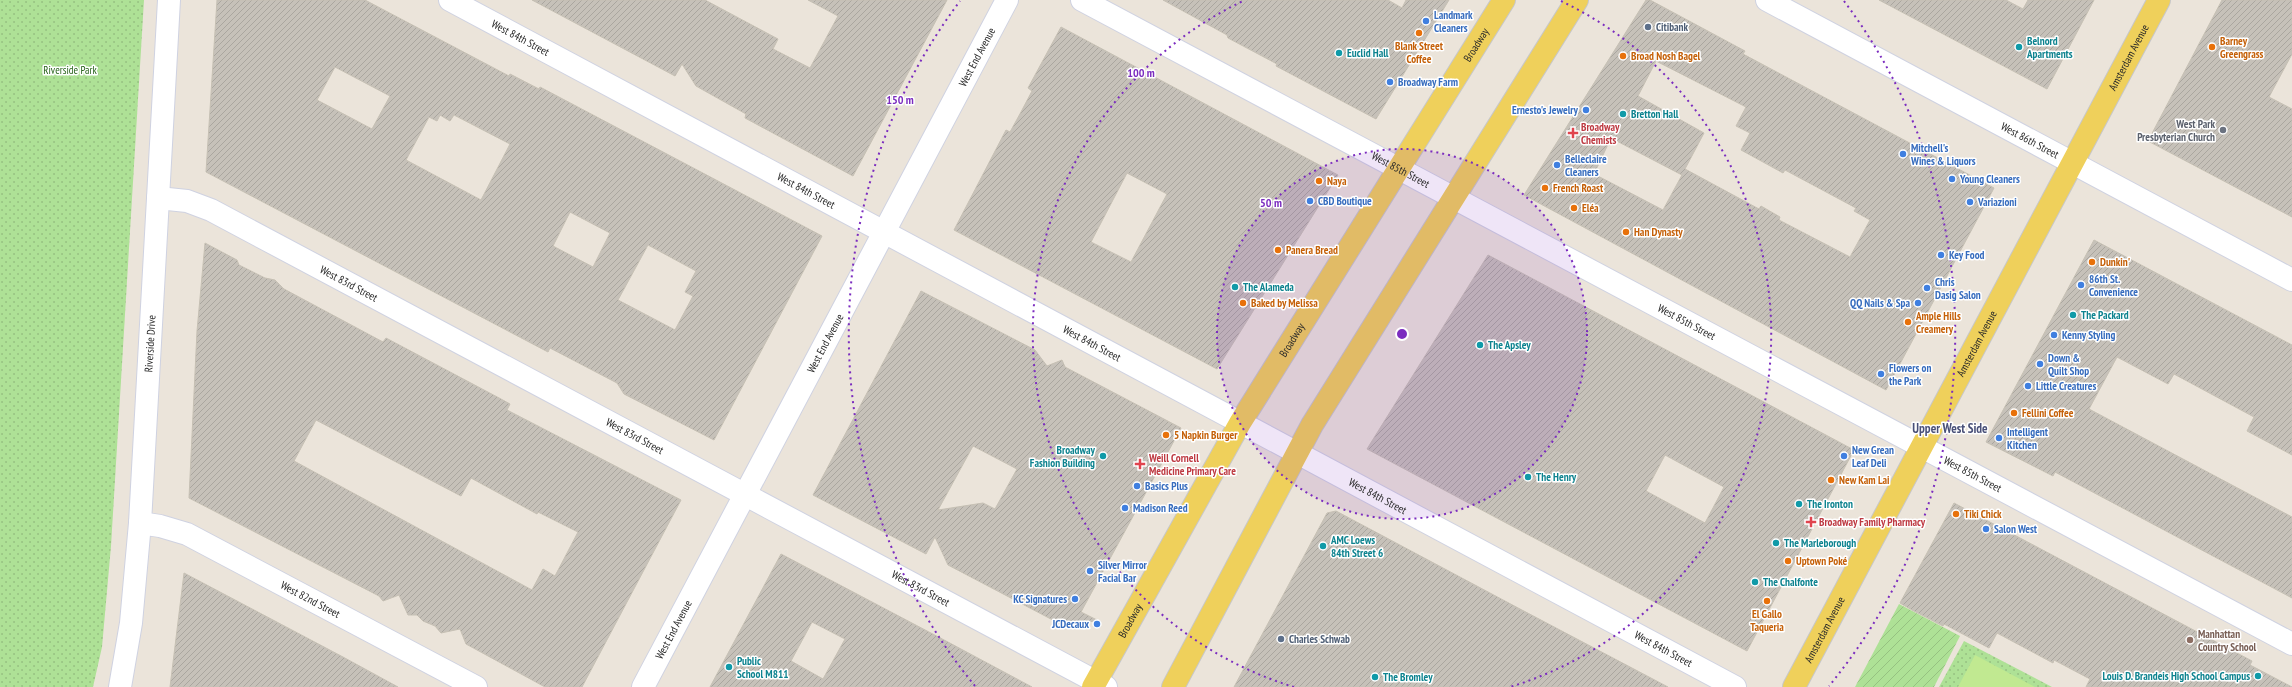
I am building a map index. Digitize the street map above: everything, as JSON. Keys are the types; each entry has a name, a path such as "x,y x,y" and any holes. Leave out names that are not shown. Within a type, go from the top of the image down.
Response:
{"main road":[{"name":"Broadway","path":"1098,685 1240,423 1504,0"},
{"path":"1173,687 1296,454 1453,198 1577,0"},
{"name":"Amsterdam Avenue","path":"1794,687 2159,0"}],"street":[{"name":"Riverside Drive","path":"120,687 131,623 140,523 169,0"},
{"name":"West 84th Street","path":"450,0 885,232 1296,454 1735,687"},
{"name":"West End Avenue","path":"643,687 1007,0"},
{"name":"West 85th Street","path":"1082,0 2292,644"},
{"name":"West 86th Street","path":"1767,0 2292,280"},
{"name":"West 83rd Street","path":"158,198 187,202 211,210 744,494 1098,685"},
{"name":"West 82nd Street","path":"140,523 160,526 187,534 476,687"}],"green space":[{"name":"Riverside Park","path":"0,0 144,0 111,546 102,647 93,687 0,687"},
{"path":"1899,604 1960,636 1934,687 1855,687"},
{"path":"1964,641 2052,687 1939,687"},
{"path":"1975,655 2035,687 1958,687"}],"building":[{"path":"217,0 365,0 509,76 510,74 539,89 540,87 822,236 714,440 624,394 617,383 550,348 548,352 206,172","holes":["335,67 390,96 372,129 317,100","440,115 450,121 454,115 510,144 481,200 406,160 429,117 437,121","570,212 610,233 593,267 553,246","648,245 696,271 685,292 693,296 675,330 618,300"]},
{"path":"532,0 705,0 778,39 773,49 810,68 838,16 808,0 947,0 853,176 745,118 746,114 696,86 682,64 675,76"},
{"name":"Euclid Hall","path":"1163,0 1388,0 1402,8 1406,0 1449,0 1376,119 1276,66 1277,64 1228,38 1227,35"},
{"path":"1646,0 1650,0 1745,51 1743,54 1994,188 1886,390 1524,195","holes":["1656,61 1746,107 1736,126 1750,133 1741,150 1783,173 1785,170 1856,208 1854,211 1870,220 1850,257 1779,220 1780,217 1761,206 1759,209 1685,169 1704,133 1638,96","1611,138 1682,175 1663,210 1594,174"]},
{"name":"Belnord Apartments","path":"1879,0 2006,0 2023,9 2028,0 2094,0 2047,89"},
{"path":"2222,0 2292,0 2292,54 2269,97 2292,109 2292,217 2148,141"},
{"path":"1061,27 1338,175 1217,369 954,230 1006,130 1010,132 1032,91 1028,88","holes":["1127,173 1167,194 1131,262 1091,242"]},
{"path":"2094,240 2292,345 2292,455 2247,431 2254,417 2174,374 2168,384 2117,357 2089,409 2292,517 2292,598 2055,472 2053,476 1986,442"},
{"path":"205,243 237,260 239,265 265,278 275,280 284,289 383,342 386,338 501,399 510,404 507,410 681,500 582,687 545,687 466,644 460,629 441,633 435,626 423,621 417,615 408,615 399,595 383,601 379,596 189,498 197,331","holes":["316,420 461,496 471,478 537,514 538,512 578,532 555,576 543,569 532,590 294,461"]},
{"path":"1488,255 1854,450 1747,651 1367,449","holes":["1665,455 1724,487 1705,523 1646,491"]},
{"path":"921,291 1035,350 1047,366 1062,360 1065,367 1181,428 1081,612 1097,620 1068,628 948,565 935,537 926,554 813,495","holes":["973,446 1017,469 995,509 983,503 938,510"]},
{"path":"1954,503 2252,661 2250,665 2292,687 2086,687 2090,679 2054,660 2053,663 1997,633 1989,648 1944,624 1943,626 1912,610 1900,603"},
{"path":"1336,511 1668,687 1234,687 1327,513"},
{"path":"781,554 1032,687 710,687","holes":["812,622 845,639 823,679 791,661"]},
{"path":"184,573 343,657 398,687 170,687"}],"place":[{"name":"Landmark Cleaners","path":"1426,21"},
{"name":"Citibank","path":"1648,27"},
{"name":"Blank Street Coffee","path":"1419,33"},
{"name":"Belnord Apartments","path":"2019,47"},
{"name":"Barney Greengrass","path":"2212,47"},
{"name":"Euclid Hall","path":"1339,53"},
{"name":"Broad Nosh Bagel","path":"1623,56"},
{"name":"Broadway Farm","path":"1390,82"},
{"name":"Ernesto's Jewelry","path":"1586,110"},
{"name":"Bretton Hall","path":"1623,114"},
{"name":"West Park Presbyterian Church","path":"2223,130"},
{"name":"Broadway Chemists","path":"1573,133"},
{"name":"Mitchell's Wines & Liquors","path":"1903,154"},
{"name":"Belleclaire Cleaners","path":"1557,165"},
{"name":"Young Cleaners","path":"1952,179"},
{"name":"Naya","path":"1319,181"},
{"name":"French Roast","path":"1545,188"},
{"name":"CBD Boutique","path":"1310,201"},
{"name":"Variazioni","path":"1970,202"},
{"name":"Eléa","path":"1574,208"},
{"name":"Han Dynasty","path":"1626,232"},
{"name":"Panera Bread","path":"1278,250"},
{"name":"Key Food","path":"1941,255"},
{"name":"Dunkin'","path":"2092,262"},
{"name":"86th St. Convenience","path":"2081,285"},
{"name":"The Alameda","path":"1235,287"},
{"name":"Chris Dasig Salon","path":"1927,288"},
{"name":"Baked by Melissa","path":"1243,303"},
{"name":"QQ Nails & Spa","path":"1918,303"},
{"name":"The Packard","path":"2073,315"},
{"name":"Ample Hills Creamery","path":"1908,322"},
{"name":"Kenny Styling","path":"2054,335"},
{"name":"The Apsley","path":"1480,345"},
{"name":"Down & Quilt Shop","path":"2040,364"},
{"name":"Flowers on the Park","path":"1881,374"},
{"name":"Little Creatures","path":"2028,386"},
{"name":"Fellini Coffee","path":"2014,413"},
{"name":"5 Napkin Burger","path":"1166,435"},
{"name":"Intelligent Kitchen","path":"1999,438"},
{"name":"Broadway Fashion Building","path":"1103,456"},
{"name":"New Grean Leaf Deli","path":"1844,456"},
{"name":"Weill Cornell Medicine Primary Care","path":"1140,464"},
{"name":"The Henry","path":"1528,477"},
{"name":"New Kam Lai","path":"1831,480"},
{"name":"Basics Plus","path":"1137,486"},
{"name":"The Ironton","path":"1799,504"},
{"name":"Madison Reed","path":"1125,508"},
{"name":"Tiki Chick","path":"1956,514"},
{"name":"Broadway Family Pharmacy","path":"1811,522"},
{"name":"Salon West","path":"1986,529"},
{"name":"The Marleborough","path":"1776,543"},
{"name":"AMC Loews 84th Street 6","path":"1323,546"},
{"name":"Uptown Poké","path":"1788,561"},
{"name":"Silver Mirror Facial Bar","path":"1090,571"},
{"name":"The Chalfonte","path":"1755,582"},
{"name":"KC Signatures","path":"1075,599"},
{"name":"El Gallo Taqueria","path":"1767,601"},
{"name":"JCDecaux","path":"1097,624"},
{"name":"Charles Schwab","path":"1281,639"},
{"name":"Manhattan Country School","path":"2190,640"},
{"name":"Public School M811","path":"729,667"},
{"name":"Louis D. Brandeis High School Campus","path":"2258,676"},
{"name":"The Bromley","path":"1375,677"}],"district":[{"name":"Upper West Side","path":"1950,428"}]}
